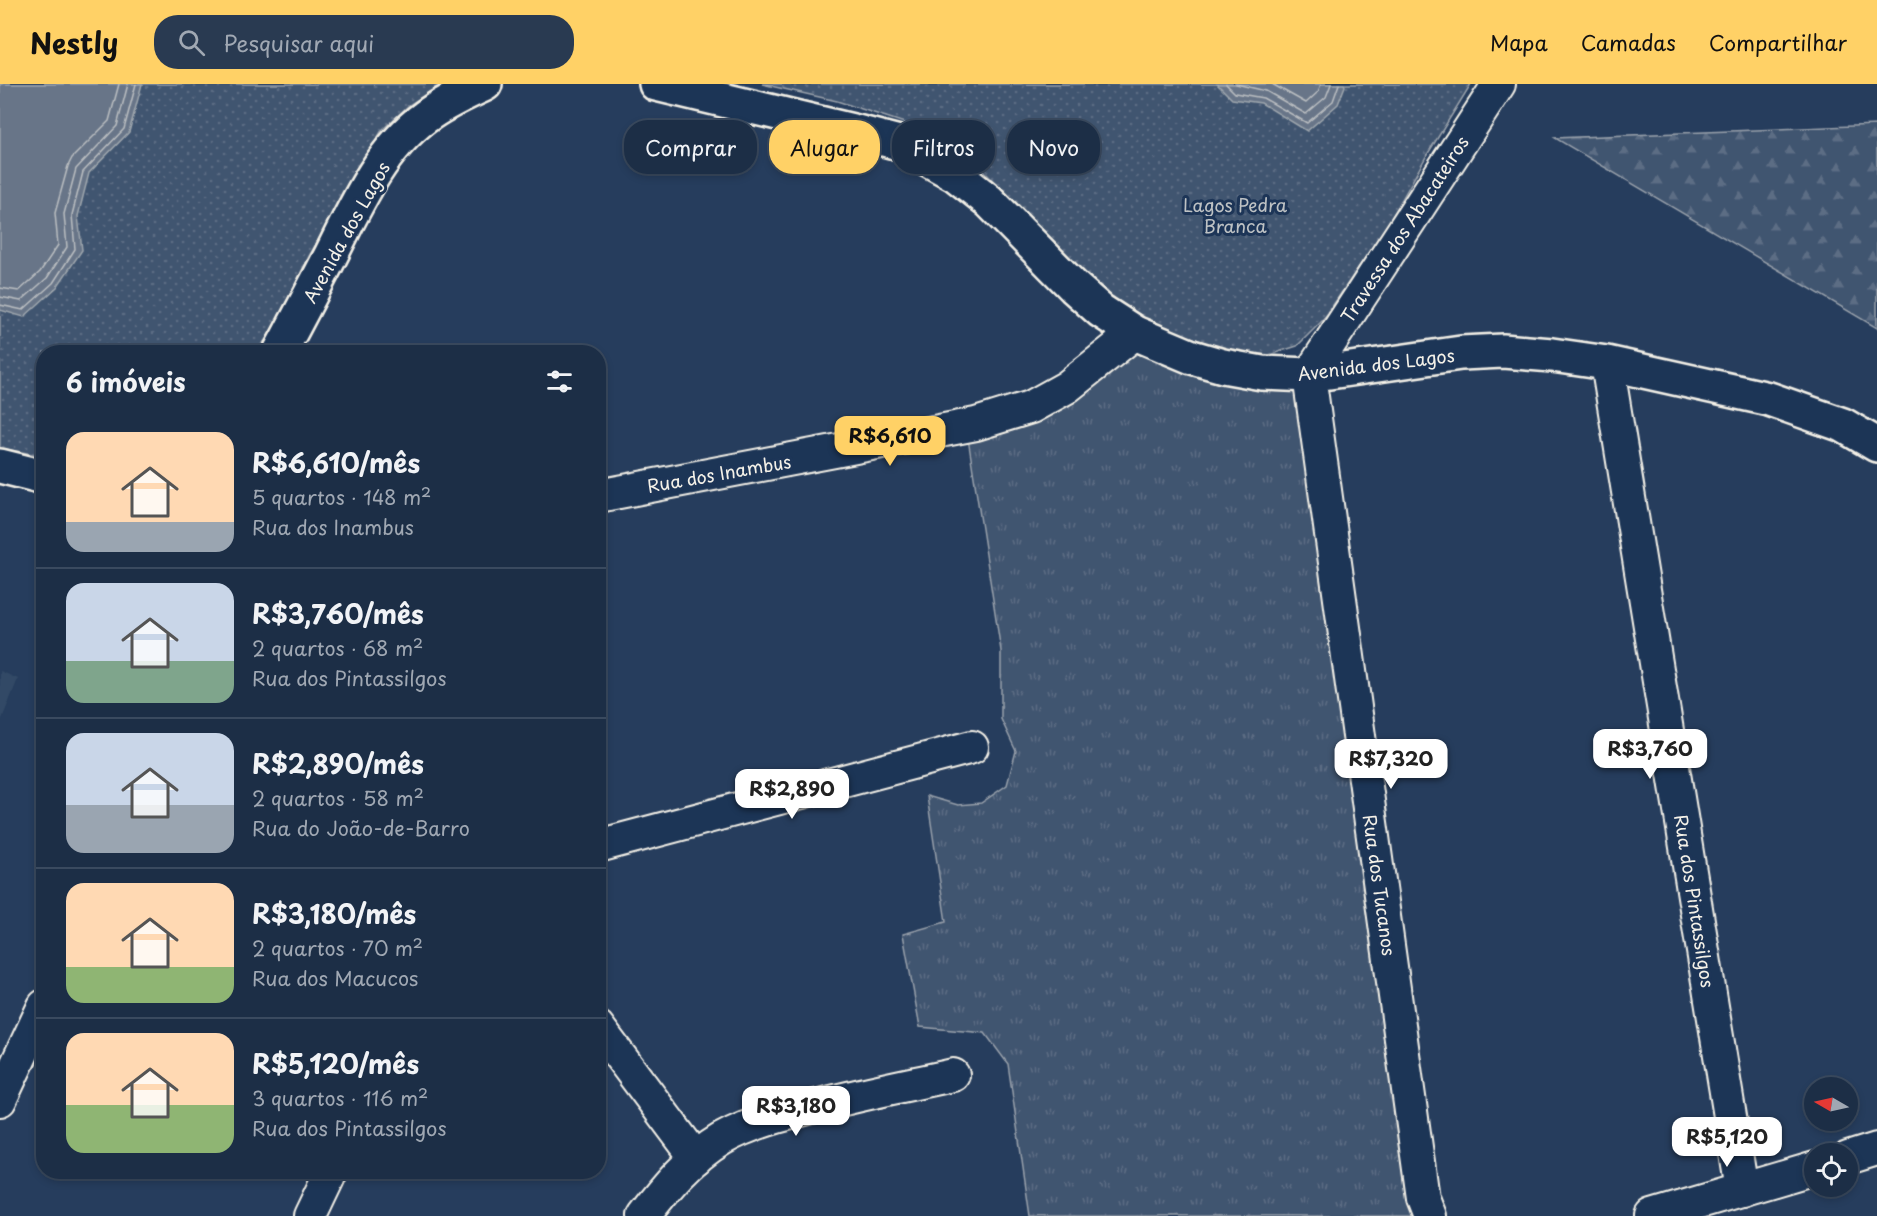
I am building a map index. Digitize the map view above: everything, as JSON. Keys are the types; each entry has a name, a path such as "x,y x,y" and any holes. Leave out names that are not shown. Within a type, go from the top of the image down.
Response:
{"main road":[{"name":"Avenida dos Lagos","path":"284,345 355,209 375,174 398,143 424,118 453,99 485,84"},
{"name":"Avenida dos Lagos","path":"656,84 899,144 956,175 989,201 1074,287 1101,310 1135,333 1160,345 1223,366 1262,373 1309,375 1461,353 1503,351 1608,363 1768,399 1843,425 1877,445"},
{"path":"0,466 36,475"}],"street":[{"name":"Travessa dos Abacateiros","path":"1309,375 1499,84"},
{"name":"Rua dos Inambus","path":"606,494 976,424 1031,407 1067,387 1135,333"},
{"name":"Rua dos Pintassilgos","path":"1608,363 1742,1190"},
{"name":"Rua dos Tucanos","path":"1309,375 1423,1198 1430,1216"},
{"path":"606,844 972,747"},
{"path":"0,1100 36,1023"},
{"path":"606,1038 696,1158"},
{"path":"644,1216 663,1191 696,1158 723,1138 769,1119 815,1106 953,1076"},
{"path":"1858,1155 1877,1149"},
{"path":"1653,1216 1804,1171"},
{"path":"310,1216 328,1179"}],"shaded area":[{"path":"0,671 18,679 0,724"}],"green space":[{"path":"0,84 441,84 409,105 382,130 309,256 274,327 262,345 36,345 36,455 0,448"},
{"name":"Lagos Pedra Branca","path":"762,84 1471,84 1389,222 1323,320 1297,346 1269,355 1224,349 1127,315 1092,285 987,174 995,174 995,120 895,120 837,101"},
{"path":"1877,125 1877,328 1555,138"},
{"path":"1136,341 1303,381 1424,1216 1030,1216 1008,1064 985,1033 920,1027 903,934 946,922 927,796 958,805 981,803 1007,785 1016,751 1001,719 1001,651 967,432"}],"water":[{"path":"0,84 142,84 129,132 89,173 78,216 82,250 57,287 24,317 0,310"},
{"path":"1217,84 1344,84 1345,86 1338,104 1307,131 1261,103 1232,99"}]}
